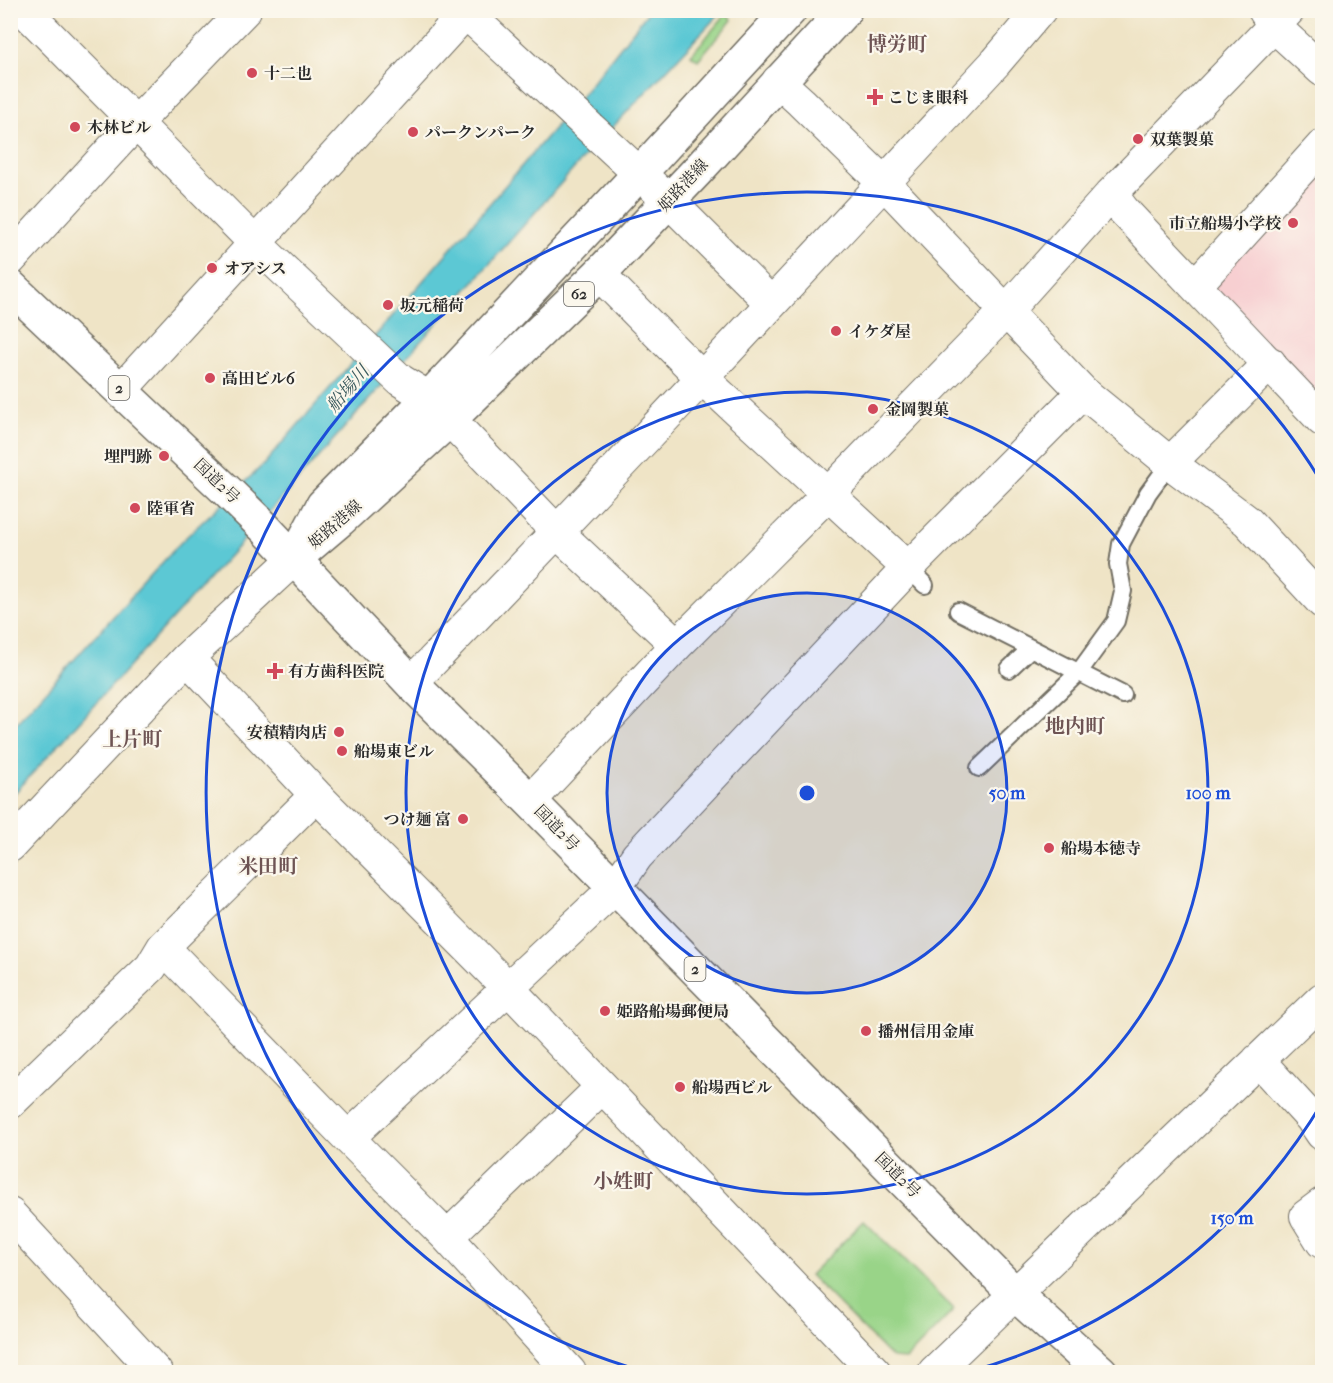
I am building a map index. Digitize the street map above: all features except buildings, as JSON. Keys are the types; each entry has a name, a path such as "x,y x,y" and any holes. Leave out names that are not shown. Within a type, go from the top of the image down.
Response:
{"main road":[{"name":"姫路港線","path":"439,409 639,174 790,10"},
{"name":"姫路港線","path":"294,559 323,505 599,274 845,10"},
{"name":"国道2号","path":"10,286 227,490 411,683 1016,1295 1101,1372"}],"street":[{"path":"24,10 255,243 400,380 439,409 557,532 677,645"},
{"path":"10,260 244,10"},
{"path":"411,683 702,378 996,62 1040,10"},
{"path":"121,390 465,11 669,201 771,303"},
{"path":"530,801 677,645 1006,312 1275,16 1323,70"},
{"path":"778,81 884,183 1083,392 1170,463 1247,521 1323,602"},
{"path":"1195,286 1323,146"},
{"path":"1111,195 1323,420"},
{"path":"599,274 702,378 917,577"},
{"path":"1170,463 1270,363"},
{"path":"348,1138 615,888 637,856 917,577 1083,392"},
{"path":"10,846 187,658 294,559"},
{"path":"187,658 316,795 508,988 875,1372"},
{"path":"10,1103 151,967 163,947 316,795"},
{"path":"163,947 447,1238 570,1372"},
{"path":"939,1371 1323,999"},
{"path":"1258,1060 1323,1134"},
{"path":"447,1238 602,1087"},
{"path":"1323,1204 1306,1216 1323,1242"},
{"path":"10,1214 156,1372"}],"lane":[{"path":"979,768 1078,672 1116,621 1123,591 1118,564 1121,544 1148,493 1170,463"},
{"path":"958,611 1123,694"},
{"path":"1009,669 1031,648"}],"shaded area":[{"name":"市立船場小学校","path":"1322,158 1322,412 1204,287"}],"green space":[{"path":"726,14 732,20 698,60 691,55"},
{"path":"864,1221 954,1310 906,1359 892,1358 810,1275"}],"water":[{"name":"船場川","path":"649,11 722,11 578,164 289,490 11,797 11,729 181,542 264,464 574,105"}],"place":[{"name":"十二也","path":"252,73"},
{"name":"こじま眼科","path":"875,97"},
{"name":"木林ビル","path":"75,127"},
{"name":"パークンパーク","path":"413,132"},
{"name":"双葉製菓","path":"1138,139"},
{"name":"市立船場小学校","path":"1293,223"},
{"name":"オアシス","path":"212,268"},
{"name":"坂元稲荷","path":"388,305"},
{"name":"イケダ屋","path":"836,331"},
{"name":"高田ビル6","path":"210,378"},
{"name":"金岡製菓","path":"873,409"},
{"name":"埋門跡","path":"164,456"},
{"name":"陸軍省","path":"135,508"},
{"name":"有方歯科医院","path":"275,671"},
{"name":"安積精肉店","path":"339,732"},
{"name":"船場東ビル","path":"342,751"},
{"name":"つけ麺 富","path":"463,819"},
{"name":"船場本徳寺","path":"1049,848"},
{"name":"姫路船場郵便局","path":"605,1011"},
{"name":"播州信用金庫","path":"866,1031"},
{"name":"船場西ビル","path":"680,1087"}],"district":[{"name":"博労町","path":"897,44"},
{"name":"地内町","path":"1075,726"},
{"name":"上片町","path":"132,739"},
{"name":"米田町","path":"268,866"},
{"name":"小姓町","path":"623,1181"}]}
